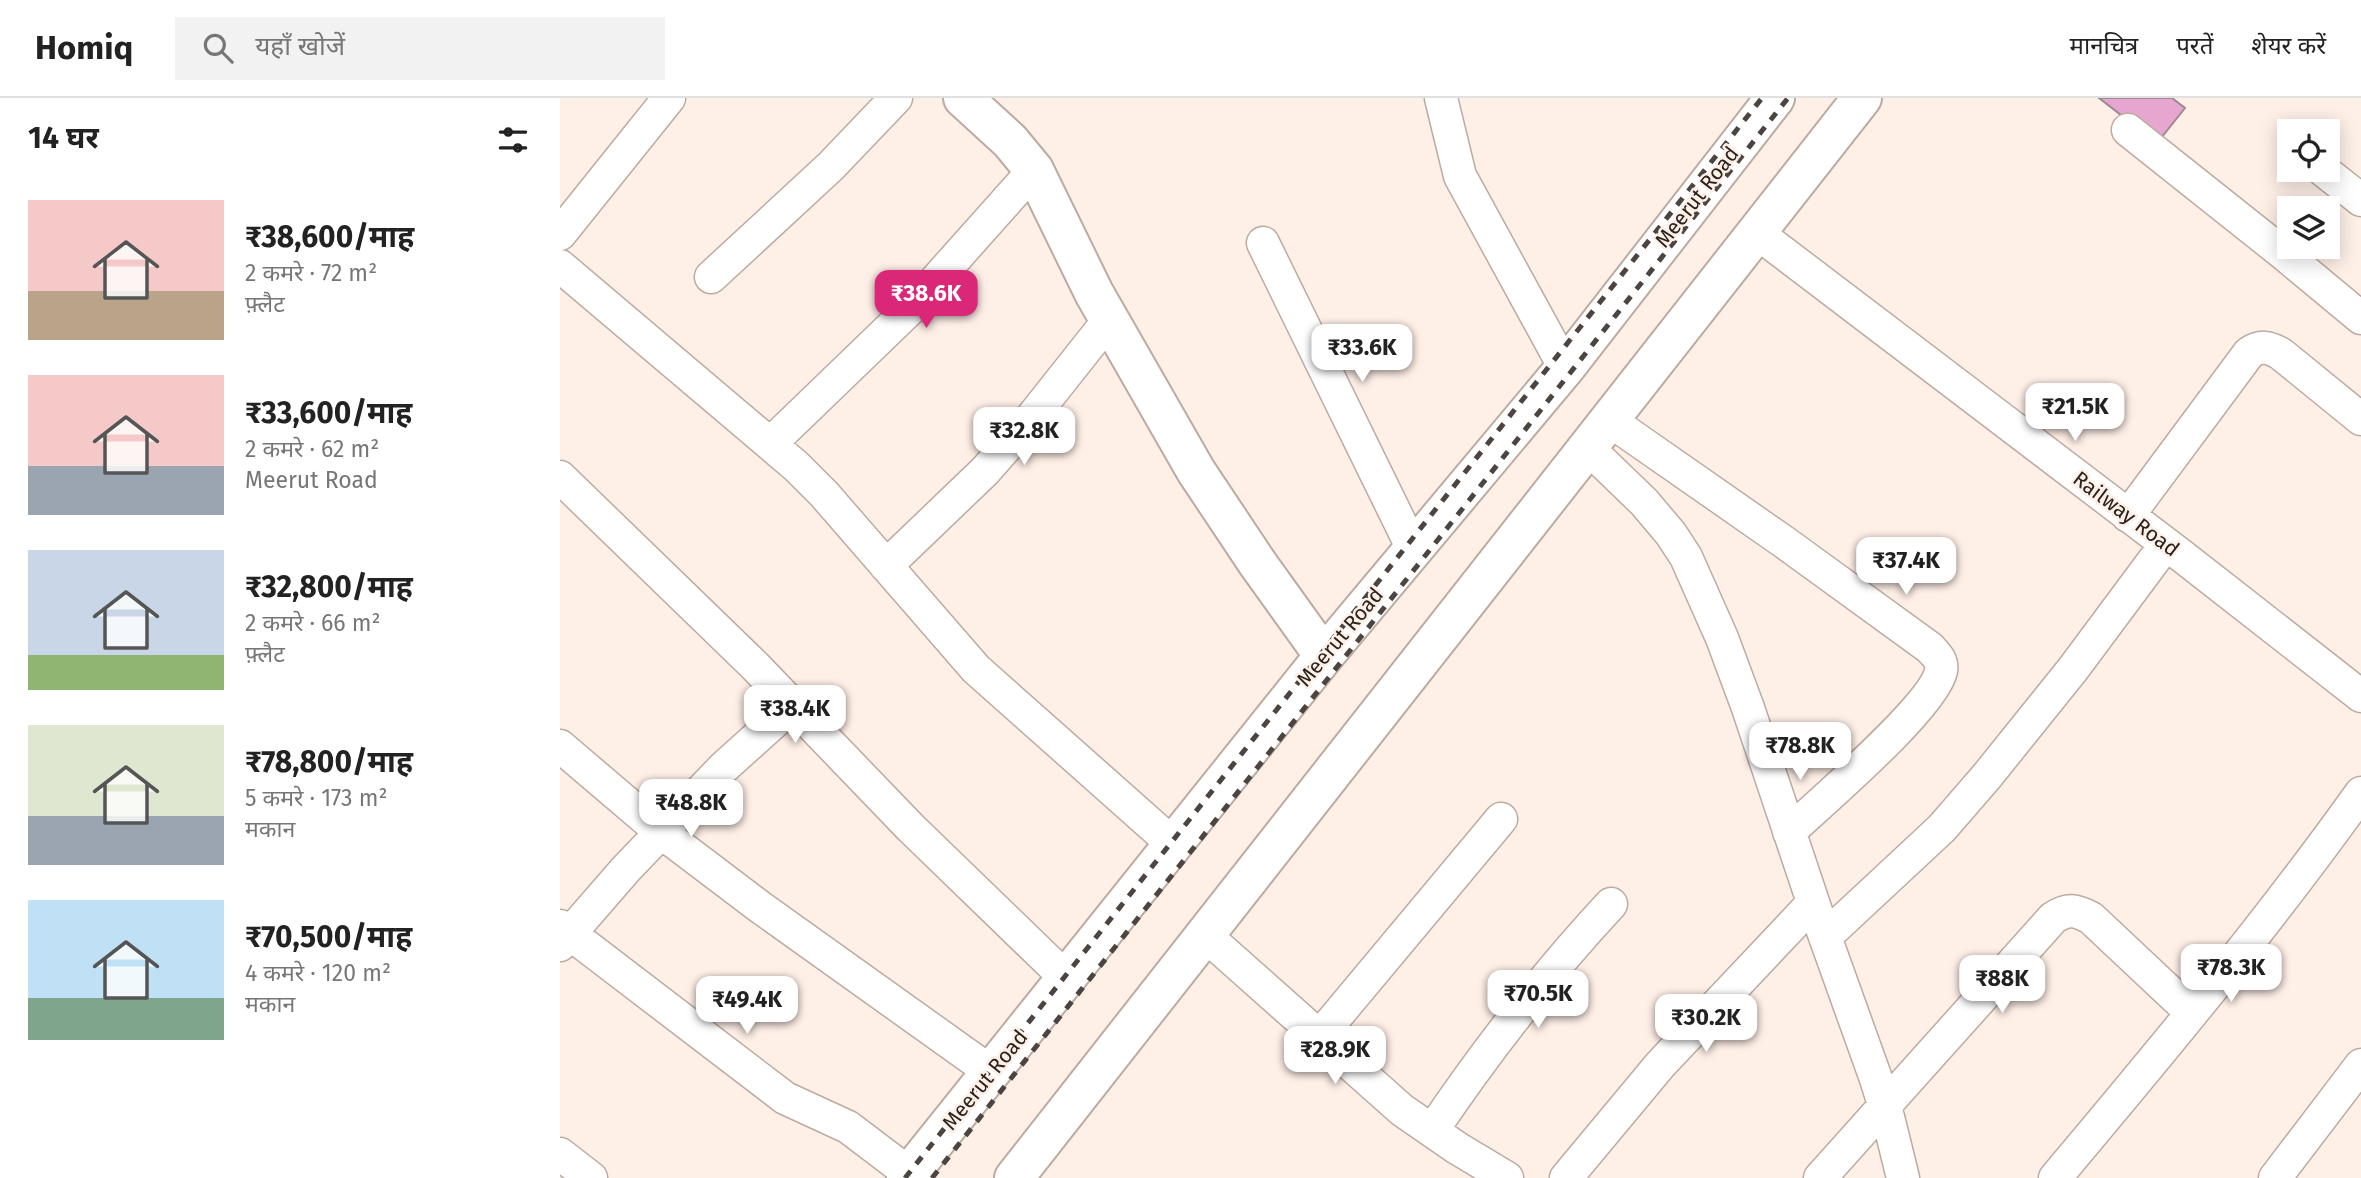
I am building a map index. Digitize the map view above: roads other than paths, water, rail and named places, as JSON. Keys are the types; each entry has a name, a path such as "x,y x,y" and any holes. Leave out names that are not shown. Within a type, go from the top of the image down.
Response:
{"main road":[{"path":"962,98 1010,141 1034,170 1109,320 1196,471 1324,656"},
{"name":"Meerut Road","path":"908,1176 1324,656 1564,368 1775,98"},
{"path":"1014,1178 1862,98"}],"street":[{"path":"560,234 669,98"},
{"path":"711,277 831,166 896,98"},
{"path":"1441,98 1460,176 1564,368"},
{"path":"2128,130 2361,318"},
{"path":"770,444 912,307 1034,170"},
{"path":"2338,182 2361,200"},
{"name":"Railway Road","path":"1756,232 2361,696"},
{"path":"1264,243 1413,549"},
{"path":"560,266 770,444 824,494 996,688 1173,844"},
{"path":"886,566 985,471 1029,421 1109,320"},
{"path":"2128,516 2249,354 2258,348 2270,348 2281,354 2361,419"},
{"path":"1598,434 1855,592 1930,648 1940,659 1942,668 1938,678 1917,709 1789,832"},
{"path":"1598,434 1644,502 1686,557 1722,638 1885,1108 1903,1178"},
{"path":"560,477 793,705 910,827 1066,978"},
{"path":"1825,937 1942,828 1987,776 2073,669 2165,544"},
{"path":"793,705 723,768 563,935 785,1098 848,1127 908,1176"},
{"path":"560,746 661,832 760,907 991,1072"},
{"path":"2055,1178 2298,878 2361,793"},
{"path":"1319,1037 1501,819"},
{"path":"1566,1178 1660,1065 1813,903"},
{"path":"1432,1131 1546,977 1611,904"},
{"path":"1820,1178 2053,918 2065,910 2078,911 2091,918 2191,1012"},
{"path":"1205,934 1402,1110 1507,1178"},
{"path":"2275,1178 2357,1079"},
{"path":"560,1154 591,1178"}],"railway":[{"path":"905,1178 1762,98"},
{"path":"932,1178 1788,98"}]}
